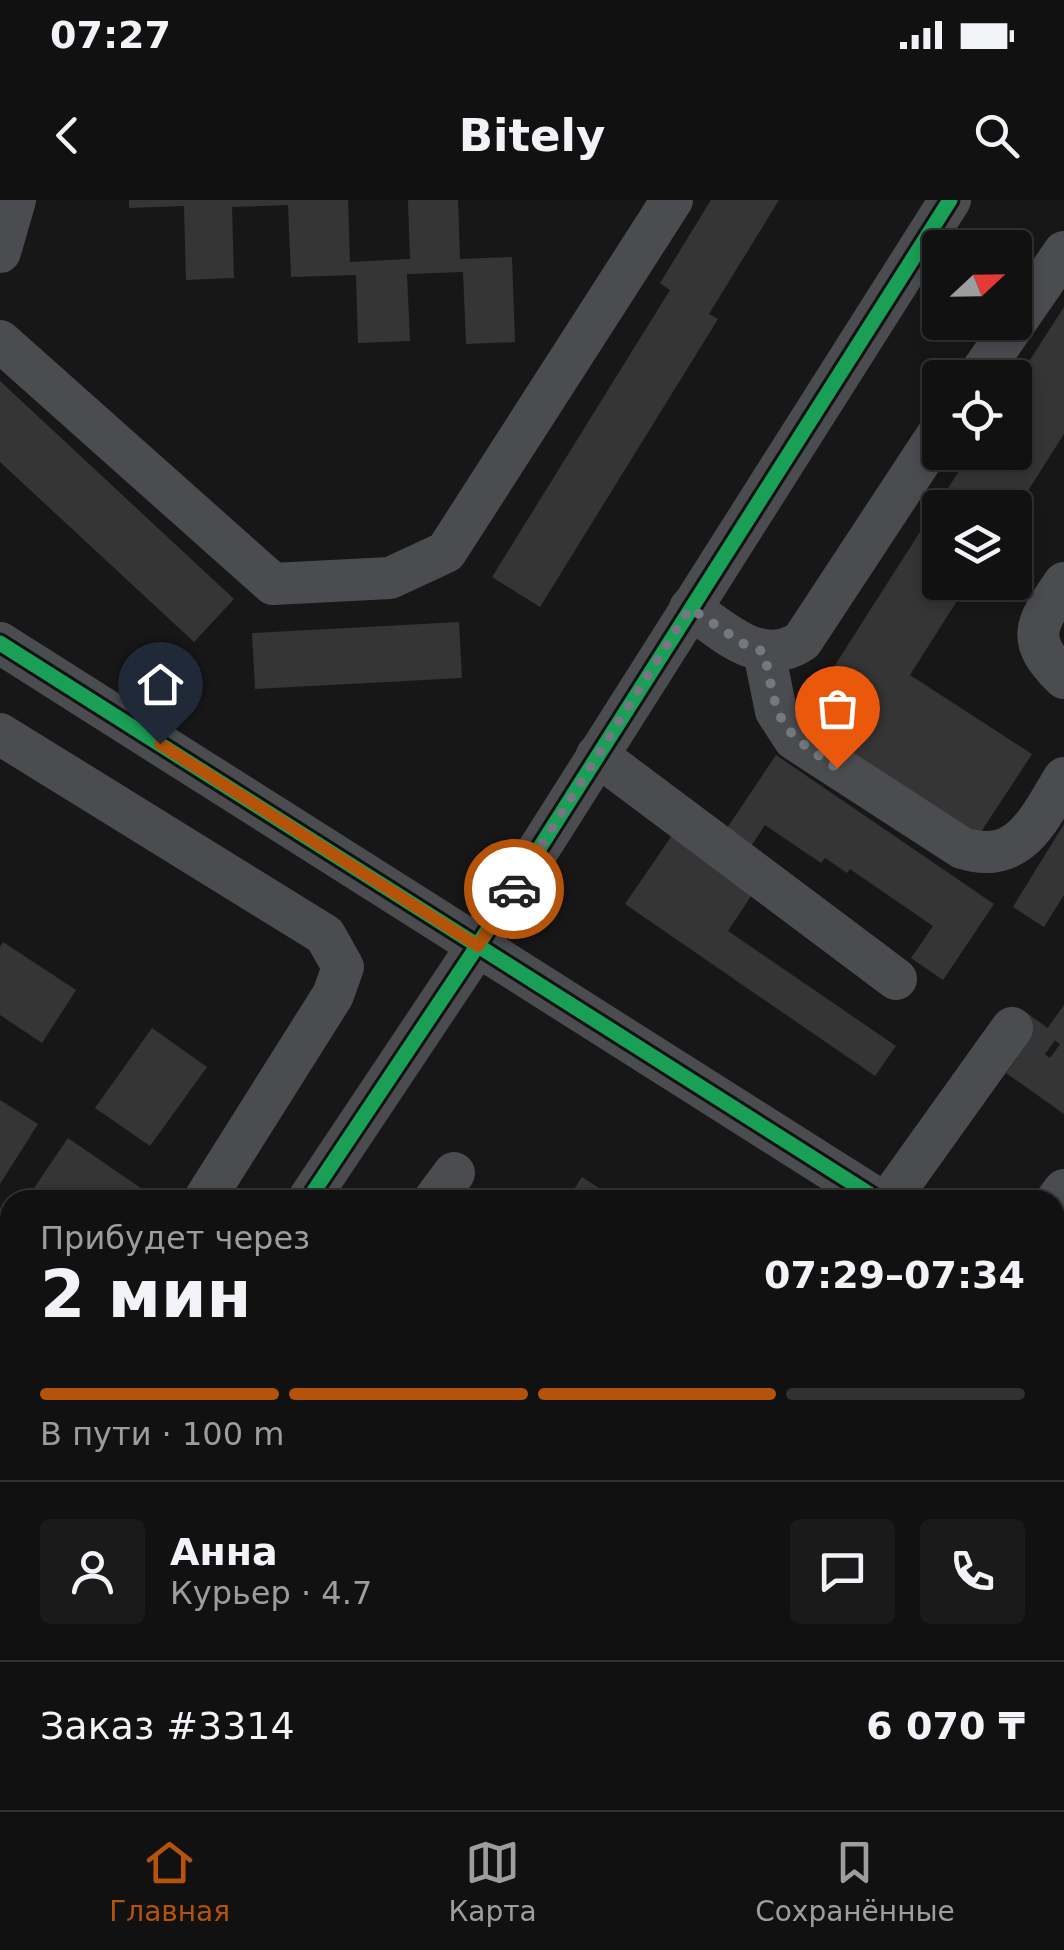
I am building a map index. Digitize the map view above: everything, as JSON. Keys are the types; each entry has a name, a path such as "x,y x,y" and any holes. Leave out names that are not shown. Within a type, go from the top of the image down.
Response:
{"street":[{"path":"0,252 15,200"},
{"path":"0,341 273,584 390,578 446,552 672,200"},
{"path":"315,1190 478,946 950,200"},
{"path":"989,360 1064,252"},
{"path":"690,608 744,644 764,652 785,650 802,641 922,458"},
{"path":"1064,583 1040,618 1037,630 1041,654 1064,678"},
{"path":"0,643 862,1190"},
{"path":"764,652 776,711 794,739 962,848 978,854 998,853 1030,833 1064,778"},
{"path":"0,734 325,936 343,967 333,995 210,1190"},
{"path":"597,756 896,978"},
{"path":"896,1190 1012,1028"}],"building":[{"path":"129,200 348,200 350,262 410,259 408,200 458,200 460,259 512,257 515,342 466,344 463,272 407,274 410,341 358,343 356,275 291,277 288,205 232,207 234,278 186,280 184,206 129,208"},
{"path":"711,200 779,200 709,314 718,319 540,607 492,577 670,290 660,283"},
{"path":"1064,307 1064,434 1028,490 947,490 960,470 1032,470 1030,360"},
{"path":"0,381 234,599 194,642 0,462"},
{"path":"922,529 922,600 958,600 910,675 1032,754 979,835 800,720"},
{"path":"459,622 462,678 255,689 252,633"},
{"path":"776,755 994,904 943,980 911,958 933,926 850,869 847,873 825,858 821,863 765,825 750,848 725,831"},
{"path":"1064,824 1064,895 1044,927 1013,907"},
{"path":"675,831 757,887 728,931 896,1046 875,1076 625,904"},
{"path":"3,942 76,990 42,1043 0,1015"},
{"path":"1064,1005 1064,1114 1006,1073 1028,1042 1050,1058 1060,1044 1044,1033"},
{"path":"152,1028 207,1067 150,1146 95,1108"},
{"path":"0,1100 38,1124 0,1184"},
{"path":"68,1138 144,1190 33,1190"},
{"path":"582,1177 602,1190 574,1190"}],"tunnel":[{"path":"1012,1028 1064,1066"}],"cycle path":[{"path":"315,1190 478,945 950,200"},
{"path":"0,643 863,1190"}],"way so far":[{"path":"514,889 690,608 744,644 764,652 776,711 785,728 794,739 837,768"}],"route":[{"path":"160,744 478,946 514,889"}]}
